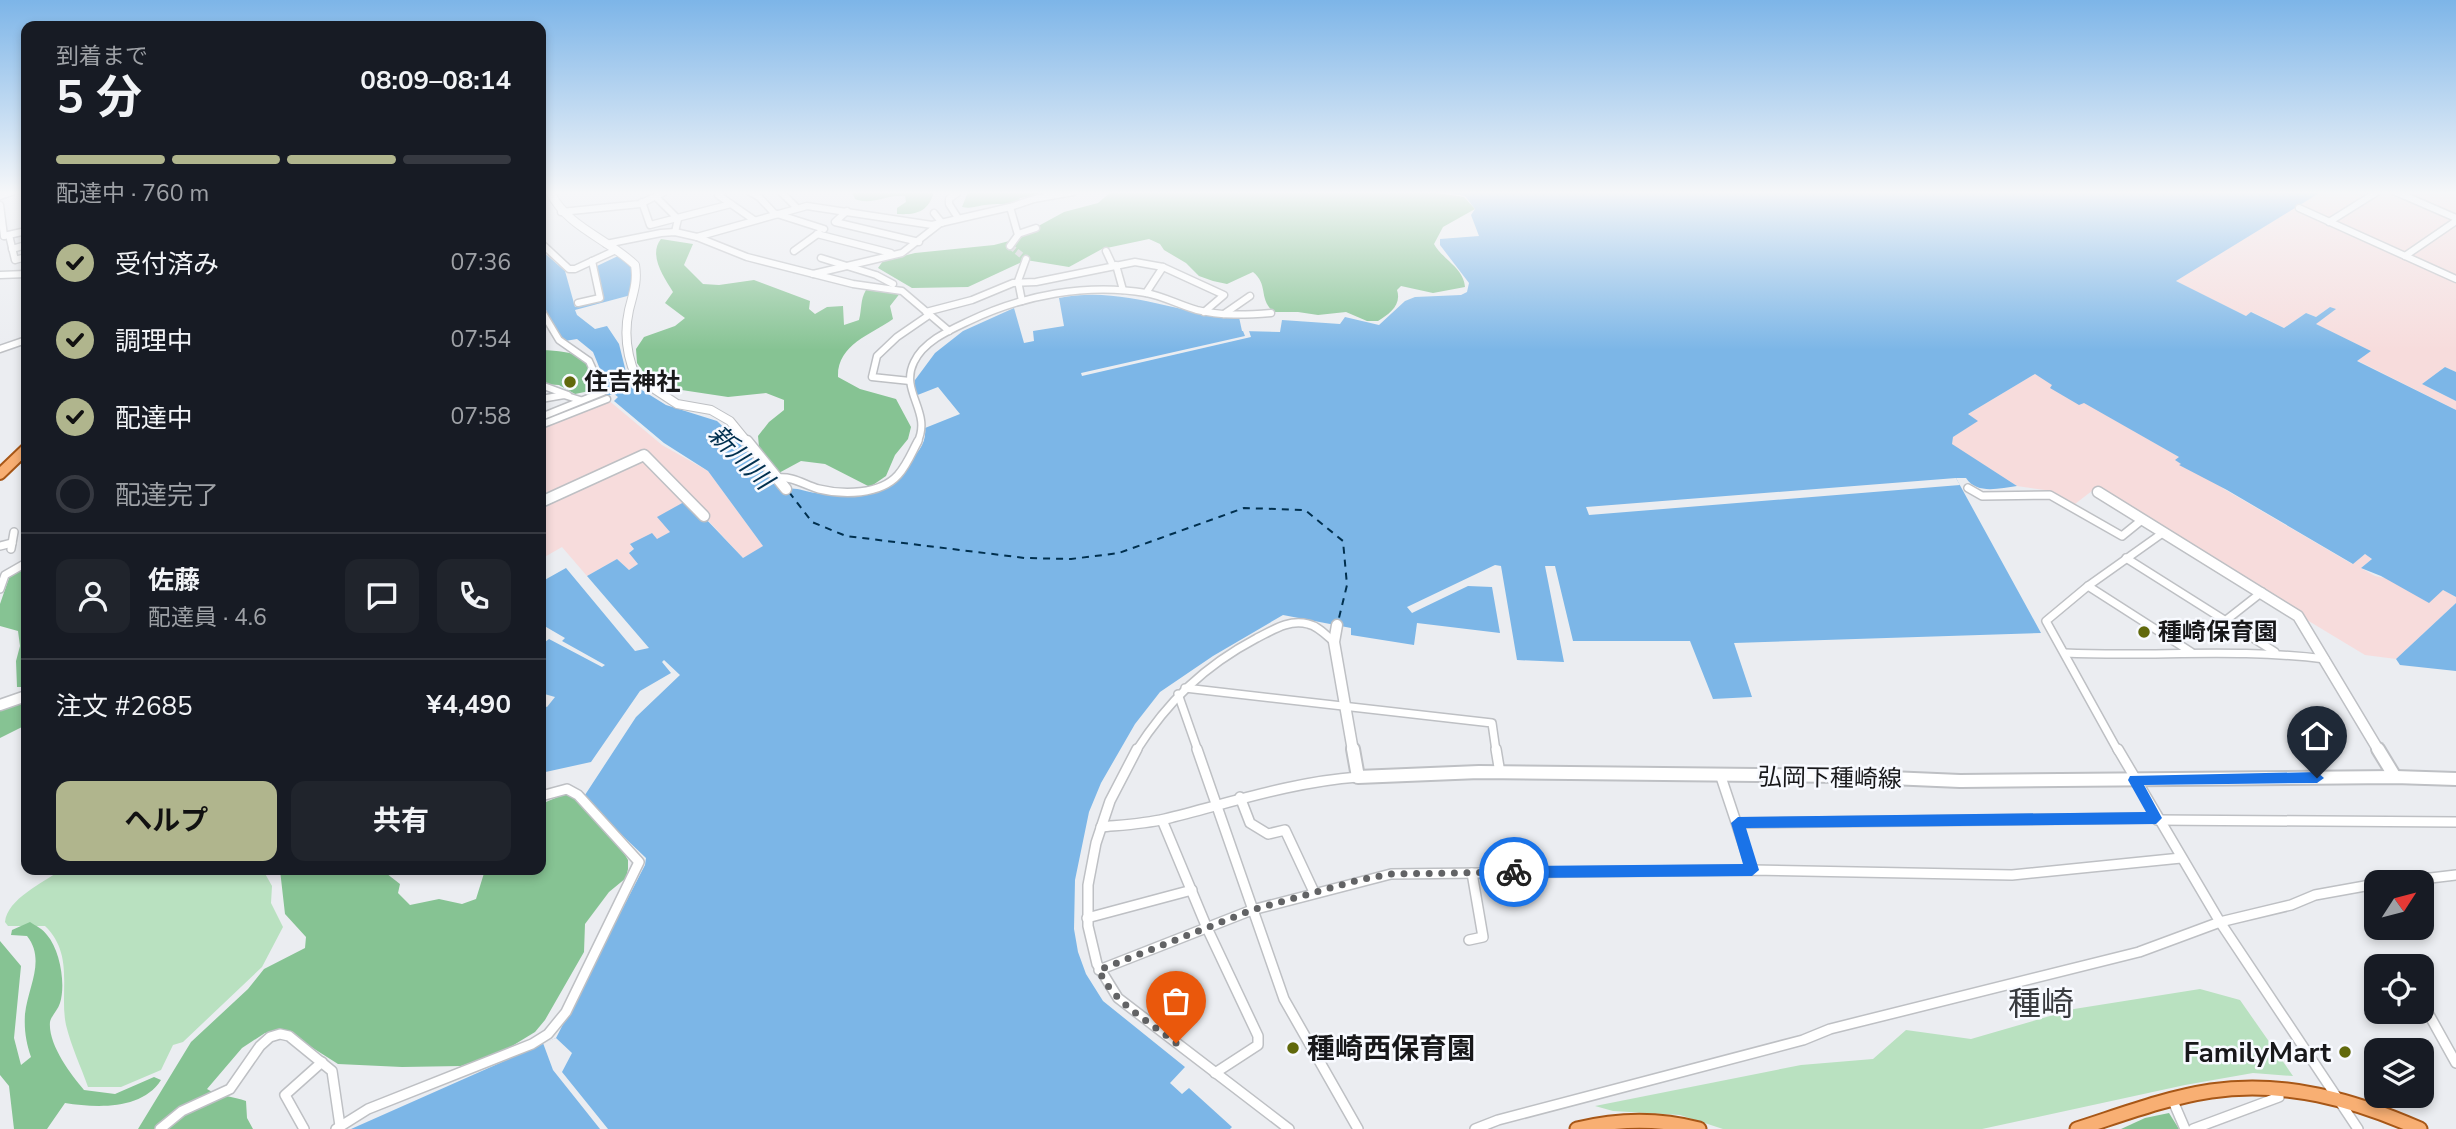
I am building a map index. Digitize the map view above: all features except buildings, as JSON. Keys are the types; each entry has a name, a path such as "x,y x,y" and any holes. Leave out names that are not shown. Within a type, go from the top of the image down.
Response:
{"main road":[{"path":"608,245 635,265 638,278 628,322 628,347 636,377 677,404 711,410 730,421 786,489"},
{"path":"0,474 21,454"},
{"path":"546,500 644,455 704,516"},
{"path":"2098,492 2298,616 2395,777"},
{"path":"1337,625 1334,642 1358,777"},
{"path":"0,705 21,698"},
{"name":"弘岡下種崎線","path":"1358,777 1500,772 1721,777 1844,776 1959,781 2395,777 2456,779"},
{"path":"2077,1129 2219,1090 2277,1090 2337,1098 2420,1129"},
{"path":"1577,1129 1600,1123 1639,1120 1699,1129"}],"street":[{"path":"10,245 15,260 21,258"},
{"path":"716,245 747,257 813,274 864,286 902,291 949,331"},
{"path":"794,251 803,245"},
{"path":"856,245 894,255"},
{"path":"813,274 902,253 915,245"},
{"path":"2380,245 2456,278"},
{"path":"2405,256 2421,245"},
{"path":"12,248 21,246"},
{"path":"546,248 569,269 575,269 616,250"},
{"path":"1106,251 1124,290"},
{"path":"821,258 884,278 892,284"},
{"path":"1022,302 1016,283 1026,259"},
{"path":"578,303 600,298 593,261"},
{"path":"910,380 872,377 874,362 897,337 928,313 1016,283 1054,279 1135,262 1163,267 1188,281 1224,295 1204,312"},
{"path":"1146,293 1163,267"},
{"path":"0,275 21,274"},
{"path":"777,478 788,476 818,489 839,492 865,490 889,482 898,475 923,431 924,424 912,399 911,369 921,352 949,331 983,313 1075,292 1124,290 1146,293 1204,312 1271,313"},
{"path":"1224,314 1250,296"},
{"path":"1219,300 1234,307"},
{"path":"546,318 559,340 592,365 603,392 546,415"},
{"path":"0,349 21,342"},
{"path":"546,387 564,392 571,397"},
{"path":"546,398 564,395 581,400"},
{"path":"546,423 607,399"},
{"path":"1968,488 1982,496 2050,495 2122,536 2143,519"},
{"path":"0,547 12,546 14,532"},
{"path":"2165,532 2088,586 2046,621 2156,819 2220,922 2358,1129"},
{"path":"2126,558 2276,653"},
{"path":"0,589 0,580 9,571 21,566"},
{"path":"2088,586 2191,652"},
{"path":"2225,621 2262,592"},
{"path":"1289,1129 1118,998 1104,982 1087,932 1090,871 1101,827 1120,776 1161,713 1181,691 1207,669 1248,642 1288,622 1312,625 1334,642"},
{"path":"2065,653 2136,656 2191,652 2276,653 2326,660"},
{"path":"1181,691 1346,705 1492,723 1500,772"},
{"path":"1181,691 1252,910 1284,999 1359,1129"},
{"path":"1101,827 1162,820 1240,797 1319,780 1358,777"},
{"path":"1721,777 1752,870"},
{"path":"160,1129 187,1109 227,1091 236,1082 260,1044 271,1035 279,1033 292,1037 332,1070 338,1127 368,1110 532,1044 548,1034 566,1012 639,862 578,795 567,789 546,795"},
{"path":"1240,797 1250,823 1268,834 1285,830 1314,892"},
{"path":"1738,823 2156,819 2456,822"},
{"path":"1162,820 1207,928 1258,1037 1258,1045 1215,1073"},
{"path":"1099,970 1252,910 1391,874 1752,870 2012,874 2066,871 2181,858"},
{"path":"1469,940 1483,937 1472,873"},
{"path":"2434,878 2456,875"},
{"path":"1475,1129 1498,1120 1803,1040 1830,1029 2139,952 2220,922 2291,905 2322,893 2364,886"},
{"path":"1087,918 1192,890"},
{"path":"2434,1024 2456,1063"},
{"path":"304,1129 285,1095 322,1062"},
{"path":"2193,1129 2279,1097 2277,1090"},
{"path":"2173,1101 2185,1129"}],"shaded area":[{"path":"2235,245 2456,245 2456,372 2445,367 2422,384 2456,401 2456,410 2356,360 2371,351 2315,324 2335,309 2330,307 2316,317 2306,313 2284,328 2252,312 2246,316 2175,281"},
{"path":"2035,374 2179,457 2224,489 2352,564 2365,554 2372,559 2361,568 2375,576 2443,590 2456,597 2456,603 2396,659 2365,655 2307,620 2296,609 2097,487 2075,504 2052,491 2017,486 1951,444 1953,437 1977,421 1968,414"},
{"path":"607,399 662,445 708,471 763,546 743,558 704,516 657,540 630,545 634,549 629,552 638,564 629,570 617,559 587,576 562,547 546,556 546,427"}],"green space":[{"path":"657,245 693,245 684,265 703,284 719,285 754,280 810,301 809,309 815,314 827,307 843,306 844,325 859,320 866,290 889,289 901,292 890,306 893,319 849,349 839,366 838,377 860,389 896,399 911,427 908,439 895,455 886,476 870,487 825,464 801,461 777,474 759,447 758,436 769,422 784,410 784,400 766,393 728,397 675,389 644,373 637,363 636,349 644,337 675,326 685,318 665,303 673,292 657,259"},
{"path":"994,245 1122,245 1102,249 1069,267 1026,260 968,287 912,288 878,268 883,261 915,253"},
{"path":"1160,245 1435,245 1461,274 1465,287 1433,293 1401,286 1397,290 1396,305 1378,321 1367,321 1346,312 1318,315 1274,312 1266,302 1261,282 1253,272 1227,284 1213,281 1199,276 1186,263 1164,250"},
{"path":"546,350 572,354 585,361 599,389 575,394 559,385 546,384"},
{"path":"21,569 21,687 17,687 16,661 20,646 18,631 0,626 0,604 10,575"},
{"path":"21,703 21,728 0,738 0,710"},
{"path":"576,793 611,831 628,860 628,869 626,878 609,892 585,924 584,952 545,1020 535,1032 504,1051 461,1066 402,1067 338,1064 286,1031 265,1033 242,1048 207,1089 246,1101 247,1118 253,1129 138,1129 191,1042 248,989 264,969 305,948 306,937 285,914 281,875 388,875 400,884 398,893 410,905 439,899 462,904 476,899 483,875 546,875 546,802 565,794"},
{"path":"53,875 266,875 272,886 271,903 283,927 262,967 183,1042 173,1045 161,1070 121,1087 88,1087 66,1025 63,961 54,937 45,926 8,926 5,922 12,906"},
{"path":"30,922 52,941 58,958 62,995 50,1022 50,1031 56,1049 67,1067 84,1090 115,1094 154,1077 161,1080 153,1090 131,1102 118,1105 65,1103 47,1129 14,1129 9,1086 0,1075 0,941 21,966 14,1038 21,1065 31,1057 25,1014 36,964 27,936 11,935 12,930"},
{"path":"2200,989 2240,1000 2293,1076 2253,1073 1982,1129 1723,1129 1680,1115 1613,1111 1595,1106 1801,1065 1873,1059 1906,1030 1971,1039 2074,1009"},
{"path":"2169,1113 2179,1129 2121,1129 2145,1118"}],"water":[{"name":"新川川","path":"1440,245 2235,245 2176,281 2246,316 2251,312 2284,328 2306,313 2316,317 2330,307 2336,309 2316,324 2371,351 2357,361 2456,410 2456,597 2443,590 2429,603 2361,568 2372,559 2365,554 2353,564 2179,465 2181,464 2175,460 2179,457 2084,403 2079,405 2050,388 2052,385 2035,374 1968,414 1978,421 1953,437 1952,444 2017,486 1982,489 1966,478 1956,478 2041,633 1734,643 1752,697 1713,699 1690,641 1573,641 1555,566 1545,566 1564,662 1517,660 1501,566 1495,565 1407,607 1412,613 1468,586 1492,587 1500,633 1417,623 1414,645 1351,635 1351,628 1283,615 1213,656 1160,692 1135,724 1101,783 1089,812 1075,880 1074,929 1086,974 1103,1001 1185,1067 1170,1083 1182,1094 1189,1088 1232,1127 1230,1129 351,1129 556,1038 645,865 646,858 583,798 636,717 680,675 664,660 662,662 671,673 640,691 591,762 546,772 546,707 555,697 546,694 546,641 549,639 602,667 605,665 562,641 565,638 546,627 546,579 566,568 635,651 649,648 587,576 617,559 629,570 638,564 629,553 634,549 630,544 652,533 657,539 670,532 657,517 684,502 703,516 743,558 763,546 708,471 664,443 614,401 618,397 608,389 593,352 577,339 565,341 557,331 546,310 546,254 565,271 575,307 603,298 597,266 618,256 631,266 631,295 575,310 577,315 595,329 607,326 619,344 626,372 637,387 666,405 717,421 780,491 794,488 831,495 856,496 877,490 897,476 920,448 925,428 960,414 938,387 915,396 915,380 935,353 963,331 1014,308 1024,343 1034,341 1033,331 1064,326 1059,298 1083,295 1128,298 1239,317 1242,331 1280,332 1282,320 1340,324 1345,317 1379,325 1405,301 1415,297 1461,295 1467,292 1469,283"},
{"path":"2445,367 2456,372 2456,401 2422,384"},
{"path":"2456,603 2456,671 2400,665 2396,659"}],"pier":[{"path":"1243,331 1249,331 1251,337 1082,376 1081,373 1245,336"},
{"path":"1956,478 1960,485 1589,515 1586,507"},
{"path":"556,1038 572,1053 562,1072 608,1129 600,1129 553,1070 543,1043"}],"waterway":[{"path":"561,412 615,392"}],"ferry route":[{"path":"789,492 812,522 846,536 1025,558 1071,559 1119,553 1244,508 1305,510 1343,541 1347,585 1338,622"}],"tunnel":[{"path":"1010,246 1026,259"}],"way so far":[{"path":"1176,1043 1118,998 1104,982 1099,970 1252,910 1359,880 1391,874 1514,872"}],"place":[{"name":"住吉神社","path":"570,382"},
{"name":"種崎保育園","path":"2144,632"},
{"name":"種崎西保育園","path":"1293,1048"},
{"name":"FamilyMart","path":"2345,1052"}],"district":[{"name":"種崎","path":"2041,1003"}],"route":[{"path":"1514,872 1752,870 1738,823 2156,818 2134,780 2317,778"}]}
